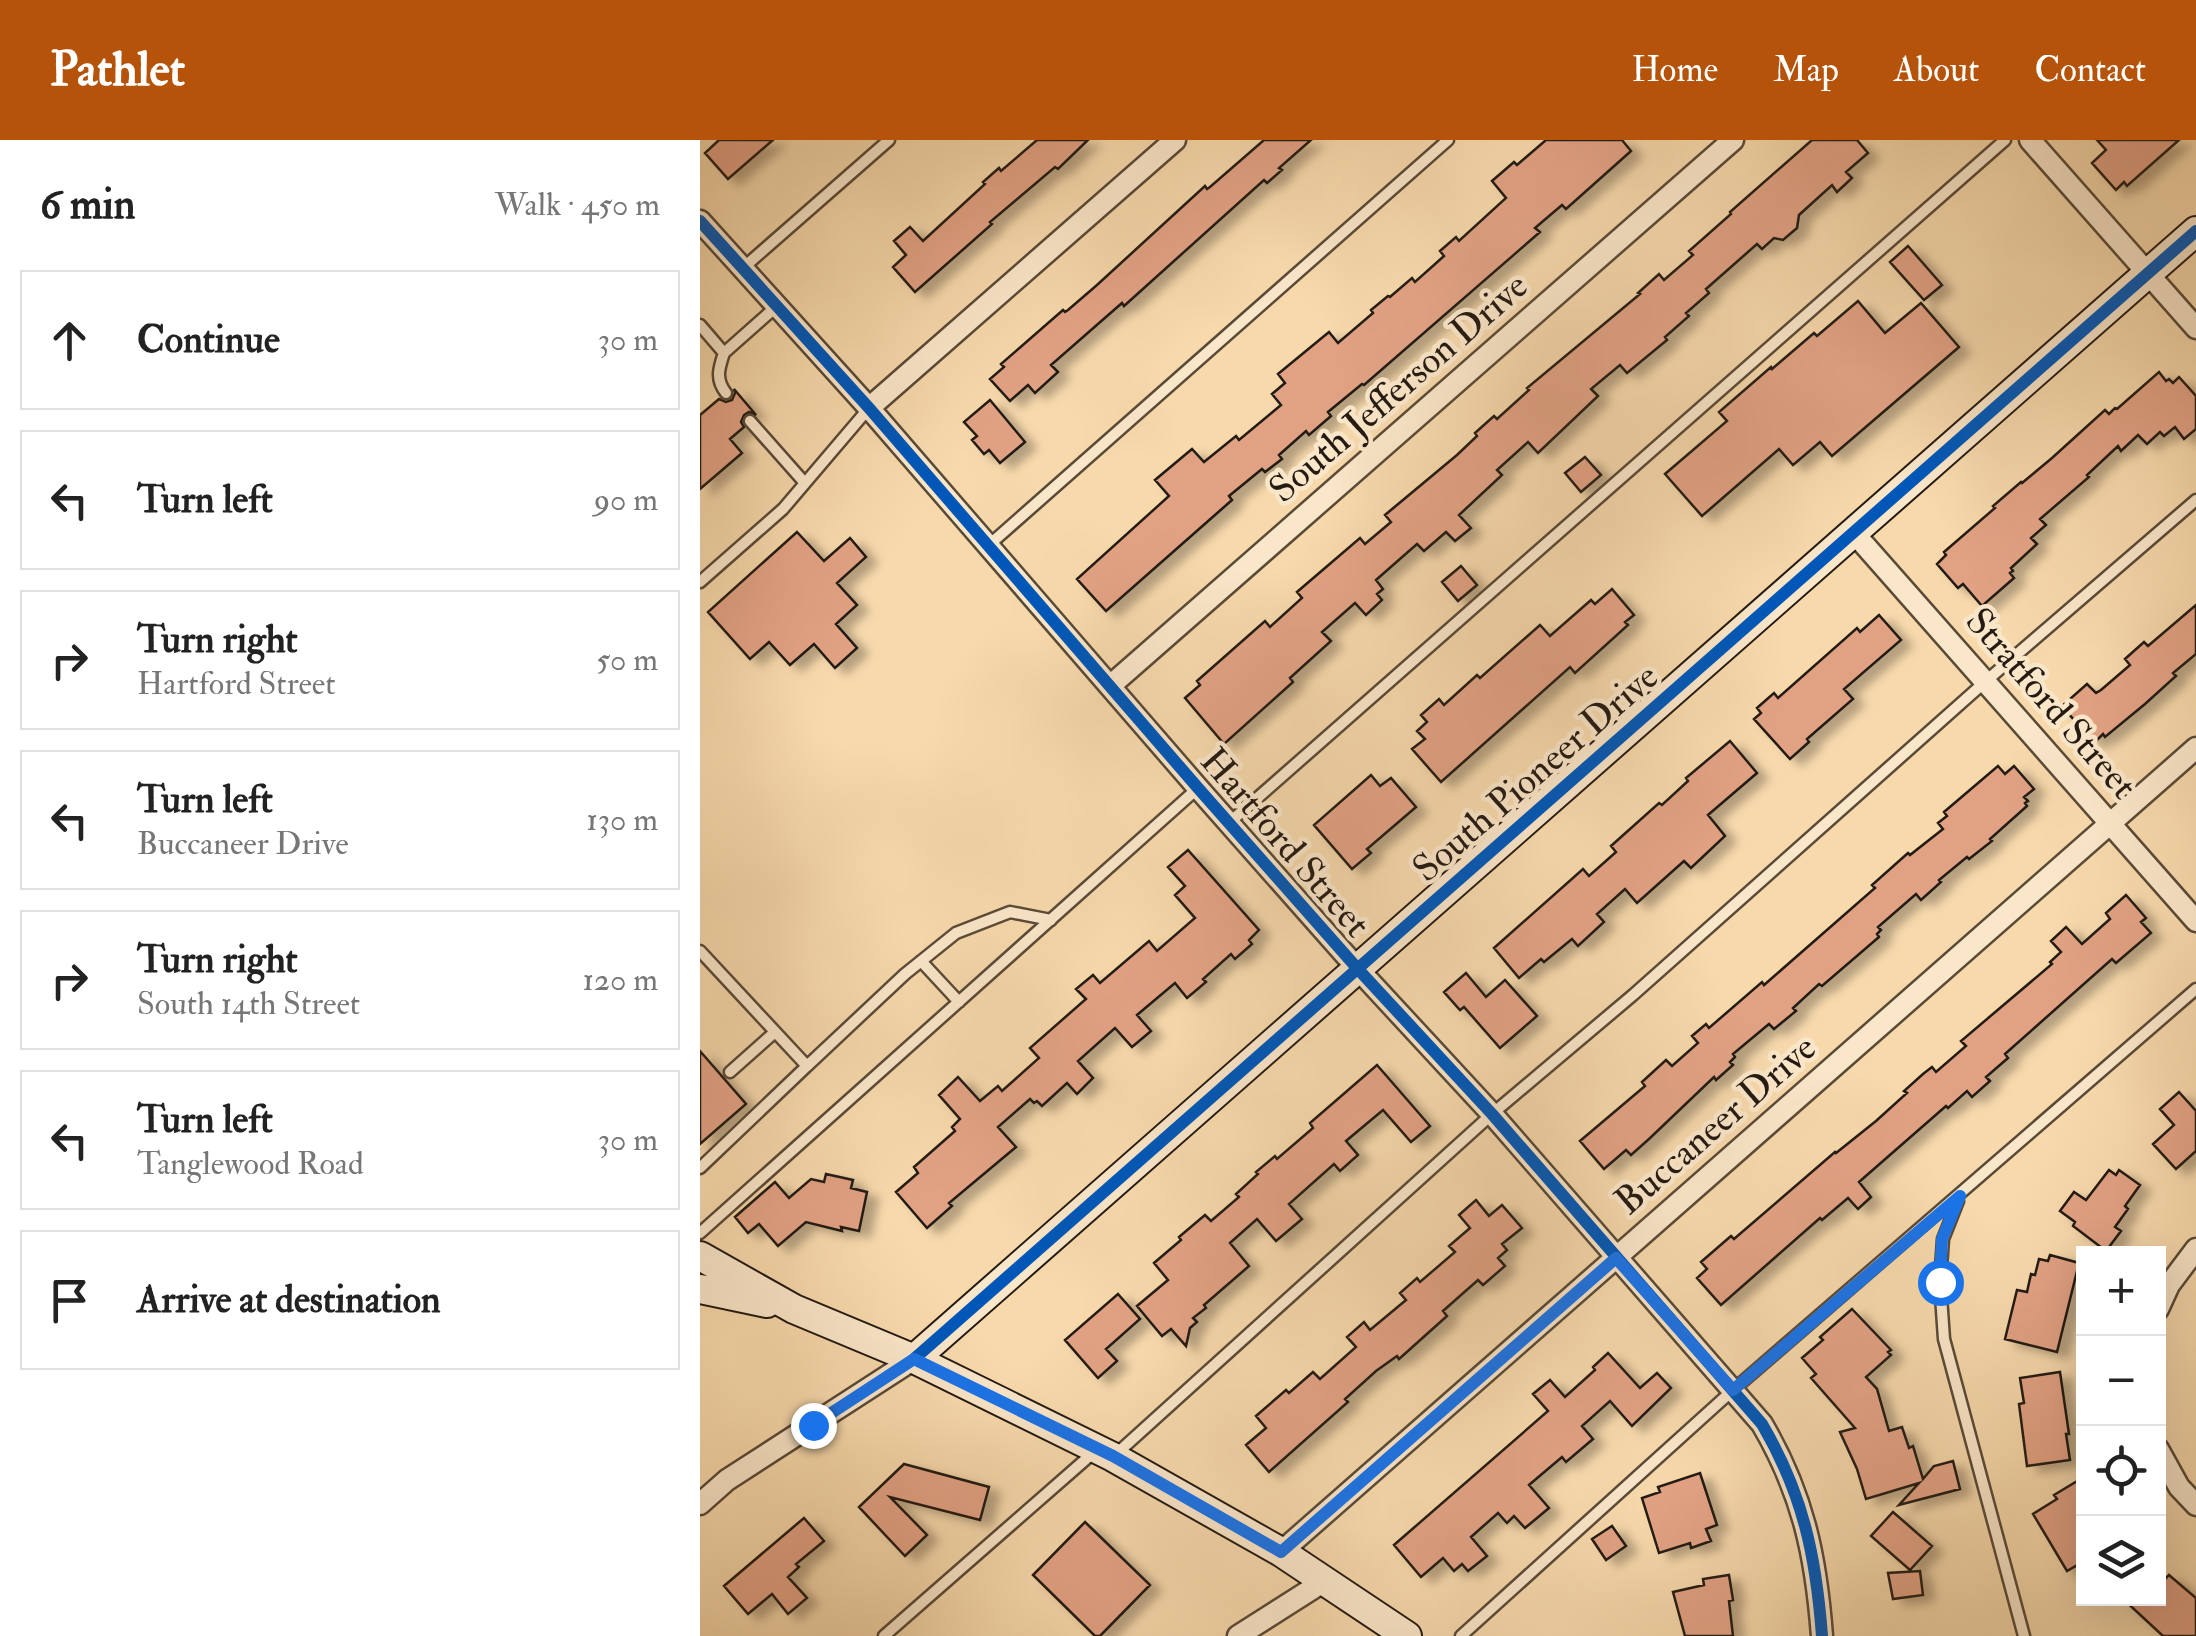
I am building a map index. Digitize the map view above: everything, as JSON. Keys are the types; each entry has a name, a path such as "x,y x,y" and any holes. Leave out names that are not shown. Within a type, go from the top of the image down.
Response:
{"street":[{"path":"868,408 1175,140"},
{"name":"South Jefferson Drive","path":"1110,686 1733,140"},
{"path":"2030,140 2196,328"},
{"name":"Hartford Street","path":"700,221 1762,1424 1782,1458 1810,1538 1822,1636"},
{"name":"South Pioneer Drive","path":"914,1359 2196,231"},
{"name":"Stratford Street","path":"1854,532 2196,921"},
{"name":"Buccaneer Drive","path":"1281,1552 2196,748"},
{"path":"2166,1290 2196,1249"},
{"path":"700,1256 794,1309 914,1359 1105,1453 1281,1552 1407,1636"},
{"path":"700,1289 794,1309"},
{"path":"700,1504 727,1480 914,1359"},
{"path":"2166,1463 2196,1505"},
{"path":"1238,1636 1326,1580"}],"lane":[{"path":"743,268 890,140"},
{"path":"988,546 1448,140"},
{"path":"1230,822 2005,140"},
{"path":"726,393 720,386 718,372 724,353 777,306"},
{"path":"700,326 724,353"},
{"path":"700,582 783,510 868,408"},
{"path":"750,421 804,482"},
{"path":"884,1636 1105,1453 1634,995 2196,500"},
{"path":"700,1233 1198,788"},
{"path":"700,1168 921,961 956,933 1010,912 1051,920"},
{"path":"700,952 807,1066"},
{"path":"921,961 959,1002"},
{"path":"1461,1636 1733,1390 2196,989"},
{"path":"730,1072 775,1032"},
{"path":"1960,1196 1942,1239 1944,1339 2024,1636"}],"building":[{"path":"719,140 773,140 728,179 705,153"},
{"path":"1037,140 1088,140 990,222 915,292 893,267 906,255 894,241 910,227 923,241 983,182"},
{"path":"1264,140 1311,140 1267,183 1264,180 1124,306 1122,303 1051,365 1058,372 1035,393 1028,385 1010,401 990,379 1004,367 1001,364 1097,285 1205,186 1210,187"},
{"path":"1546,140 1622,140 1631,151 1566,209 1562,205 1535,228 1540,232 1328,412 1331,416 1309,435 1306,431 1279,455 1282,459 1265,472 1262,469 1229,496 1232,500 1106,611 1077,579 1169,496 1155,480 1192,449 1204,462 1236,436 1239,440 1281,405 1272,394 1285,383 1278,374 1329,332 1338,343 1388,296 1412,278 1415,282 1444,256 1440,251 1456,237 1459,241 1506,198 1492,181"},
{"path":"1812,140 1857,140 1868,153 1846,172 1852,178 1837,192 1832,185 1799,215 1797,228 1783,240 1774,238 1762,249 1757,244 1706,289 1709,293 1686,313 1689,316 1665,337 1667,340 1627,373 1620,365 1591,389 1598,396 1538,453 1528,442 1497,470 1502,475 1459,515 1471,528 1455,541 1446,532 1424,551 1417,544 1376,580 1383,589 1377,594 1382,600 1366,615 1355,603 1322,632 1331,641 1290,678 1293,682 1224,744 1185,698 1200,685 1197,681 1265,621 1270,627 1302,598 1297,592 1360,538 1365,544 1391,522 1385,515 1457,455 1477,436 1475,433 1494,416 1497,419 1527,388 1659,274 1664,280 1693,255 1689,251"},
{"path":"2097,140 2179,140 2127,186 2124,182 2116,190 2092,163 2106,150"},
{"path":"1908,246 1942,285 1924,300 1890,262"},
{"path":"1858,301 1885,333 1921,303 1959,347 1832,456 1820,442 1793,465 1779,449 1702,516 1665,474 1727,421 1719,412"},
{"path":"2159,372 2173,383 2179,377 2196,396 2196,429 2184,439 2175,427 2164,436 2160,432 2147,444 2138,435 2121,451 2118,446 2040,519 2046,525 2031,538 2037,544 2011,568 2014,578 1982,606 1963,584 1958,588 1937,564 1946,555 1944,552 2105,410 2109,414 2117,409"},
{"path":"734,389 756,415 744,415 744,427 730,439 742,453 700,489 700,415 719,399 732,400"},
{"path":"990,400 1025,442 1000,463 989,450 984,454 972,440 977,436 964,422"},
{"path":"1585,457 1601,475 1581,492 1565,473"},
{"path":"797,532 824,561 850,538 866,557 837,583 857,605 836,624 857,648 835,668 814,644 790,665 769,642 750,659 708,612"},
{"path":"1461,566 1477,585 1458,601 1442,582"},
{"path":"1612,589 1634,615 1625,622 1628,625 1575,673 1570,667 1441,782 1412,749 1425,739 1417,731 1427,722 1421,715 1439,699 1444,705 1477,675 1480,678 1540,625 1550,636 1591,600 1595,604"},
{"path":"2196,605 2196,654 2145,704 2094,743 2062,706 2087,684 2096,693 2101,690 2130,665 2125,659 2144,642 2148,646"},
{"path":"1879,615 1901,640 1844,689 1853,699 1790,759 1754,719 1761,713 1757,708 1774,693 1778,698 1857,628 1860,632"},
{"path":"1730,741 1757,773 1708,815 1725,836 1691,868 1684,861 1637,903 1625,889 1597,914 1604,922 1578,946 1572,939 1519,978 1494,948 1583,869 1589,876 1616,852 1611,846"},
{"path":"1998,766 2005,774 2014,766 2034,789 2024,797 2027,806 1992,841 1939,880 1921,900 1916,894 1878,927 1879,937 1822,986 1819,984 1793,1008 1796,1011 1774,1029 1769,1024 1733,1054 1733,1065 1716,1080 1714,1077 1631,1155 1626,1150 1604,1169 1580,1141 1645,1086 1642,1082 1666,1060 1672,1066 1698,1043 1692,1036 1706,1024 1709,1028 1762,982 1764,985 1875,888 1872,885 1908,853 1943,829 1938,823 1947,816 1944,812"},
{"path":"1371,775 1380,786 1391,778 1416,807 1367,849 1371,853 1352,869 1314,825"},
{"path":"1188,850 1259,930 1249,940 1252,944 1235,959 1231,954 1187,998 1175,983 1137,1015 1151,1031 1132,1047 1115,1028 1078,1061 1093,1078 1077,1094 1067,1083 1042,1106 1030,1099 998,1127 1016,1147 949,1203 952,1206 927,1228 896,1192 918,1173 914,1167 955,1131 952,1127 960,1119 939,1095 958,1077 980,1101 998,1086 1002,1091 1039,1058 1030,1048 1086,999 1076,989 1093,975 1100,983 1149,941 1157,951 1195,918 1175,895 1185,886 1168,867"},
{"path":"2126,895 2146,918 2141,922 2151,933 2116,963 2112,959 2005,1054 2008,1058 1986,1077 1990,1081 1972,1097 1967,1091 1946,1106 1859,1182 1871,1197 1858,1209 1848,1198 1721,1305 1697,1278 1707,1269 1701,1262 1876,1121 1923,1074 1932,1067 1936,1072 1966,1046 1961,1041 2052,964 2061,952 2051,941 2066,927 2082,944 2110,919 2106,913"},
{"path":"1466,973 1486,997 1505,980 1537,1016 1500,1048 1464,1007 1460,1010 1444,992"},
{"path":"700,1051 746,1104 700,1144"},
{"path":"1377,1065 1430,1126 1411,1142 1383,1110 1346,1141 1358,1155 1340,1171 1334,1164 1289,1204 1302,1219 1276,1241 1257,1219 1230,1243 1249,1266 1193,1318 1197,1322 1190,1328 1186,1346 1171,1329 1162,1336 1137,1306 1168,1280 1154,1263 1205,1215 1211,1221 1239,1197 1236,1194 1256,1172 1313,1128 1310,1123"},
{"path":"2179,1092 2196,1111 2196,1151 2176,1169 2153,1144 2174,1125 2160,1109"},
{"path":"2109,1170 2116,1175 2119,1170 2140,1185 2125,1206 2128,1209 2115,1227 2121,1231 2110,1246 2099,1246 2060,1211 2074,1192 2086,1200"},
{"path":"826,1174 853,1180 851,1188 867,1192 859,1231 806,1222 778,1246 759,1224 748,1233 735,1217 775,1182 789,1198 811,1179 824,1182"},
{"path":"1476,1200 1489,1216 1502,1205 1522,1228 1502,1244 1507,1250 1498,1258 1505,1266 1483,1285 1478,1280 1443,1311 1447,1316 1399,1359 1397,1356 1376,1371 1345,1399 1348,1402 1269,1472 1246,1445 1266,1428 1256,1416 1313,1372 1320,1379 1356,1347 1347,1337 1364,1322 1370,1330 1406,1300 1400,1293 1417,1278 1420,1282 1455,1252 1449,1246 1470,1228 1459,1215"},
{"path":"2050,1255 2076,1262 2057,1352 2005,1339 2017,1290 2027,1292 2039,1259 2048,1261"},
{"path":"1118,1294 1140,1319 1106,1349 1117,1361 1098,1378 1065,1340"},
{"path":"1852,1309 1891,1350 1891,1355 1866,1377 1877,1389 1889,1431 1902,1427 1909,1448 1913,1446 1923,1479 1934,1466 1953,1461 1960,1489 1899,1505 1919,1483 1866,1499 1840,1432 1855,1428 1811,1378 1816,1374 1802,1358"},
{"path":"1608,1353 1640,1388 1657,1373 1671,1388 1632,1426 1610,1401 1582,1426 1593,1439 1566,1462 1562,1457 1529,1485 1549,1508 1525,1528 1514,1516 1507,1523 1498,1513 1471,1537 1487,1556 1468,1571 1462,1564 1454,1571 1443,1558 1421,1577 1394,1545 1548,1411 1533,1394 1550,1380 1565,1397"},
{"path":"2060,1372 2070,1460 2027,1466 2019,1404 2024,1403 2020,1378"},
{"path":"904,1464 989,1487 980,1520 890,1497 927,1535 905,1556 859,1507"},
{"path":"1700,1473 1717,1525 1706,1529 1711,1541 1659,1553 1642,1498 1660,1492 1658,1487"},
{"path":"2076,1482 2076,1566 2067,1571 2033,1514 2057,1499 2054,1495"},
{"path":"1893,1512 1932,1546 1910,1570 1871,1536"},
{"path":"804,1518 824,1541 796,1564 799,1567 788,1577 807,1598 788,1614 772,1594 748,1614 724,1586"},
{"path":"1085,1522 1150,1585 1100,1636 1095,1636 1033,1575"},
{"path":"1612,1526 1626,1546 1606,1560 1592,1539"},
{"path":"1920,1571 1923,1595 1893,1599 1888,1573"},
{"path":"1729,1575 1733,1636 1685,1636 1673,1592 1704,1585 1703,1579"},
{"path":"2169,1575 2196,1598 2196,1636 2163,1636 2131,1606 2166,1606"}],"cycle path":[{"path":"700,221 1762,1424 1788,1475 1805,1526 1822,1636"},
{"path":"914,1359 2196,231"}],"route":[{"path":"813,1425 914,1359 1113,1456 1281,1552 1616,1258 1733,1390 1960,1196 1942,1239 1940,1282"}]}
